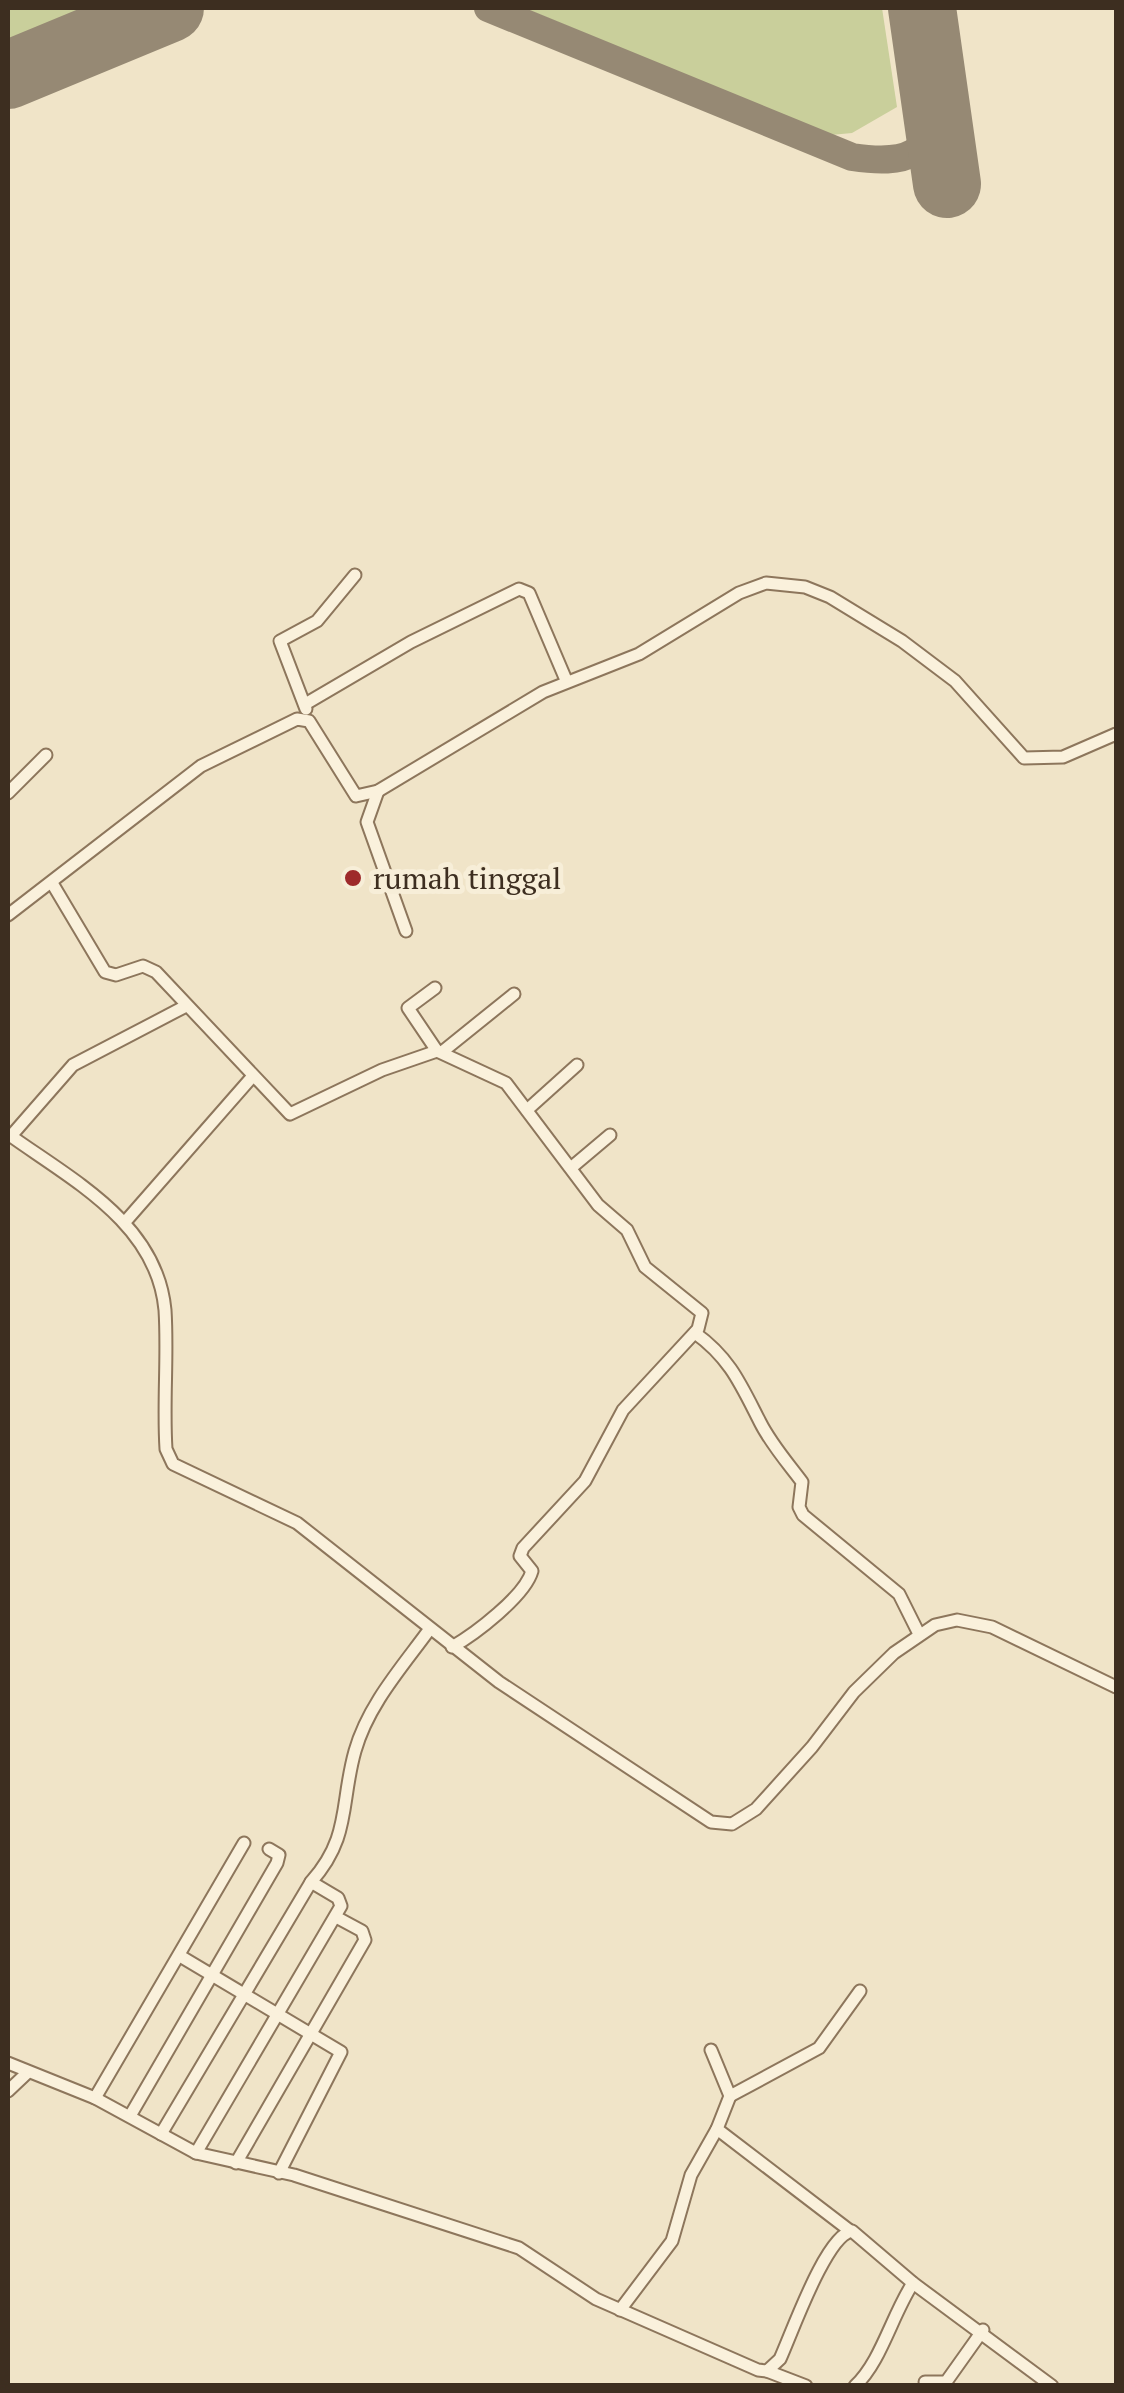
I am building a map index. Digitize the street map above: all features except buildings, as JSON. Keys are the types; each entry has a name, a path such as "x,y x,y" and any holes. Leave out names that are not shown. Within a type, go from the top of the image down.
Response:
{"street":[{"path":"356,576 316,622 280,641 307,702 304,718 356,796 406,931"},
{"path":"356,796 378,791 566,680 639,654 747,588 779,582 830,596 902,641 955,682 1024,758 1063,758 1116,734"},
{"path":"307,702 410,642 519,589 528,593 566,680"},
{"path":"8,916 200,766 304,718"},
{"path":"8,793 46,755"},
{"path":"366,822 378,791"},
{"path":"52,883 106,972 116,975 150,968 292,1115 382,1070 440,1052 514,994"},
{"path":"435,988 408,1008 440,1052 499,1078 598,1205 626,1230 645,1267 702,1313 703,1321 623,1410 585,1480 522,1548 520,1556 532,1573 528,1583 485,1624 452,1647"},
{"path":"186,1006 126,1034 68,1068 9,1135 125,1222 146,1247 162,1292 169,1460 298,1523 452,1647 615,1755 697,1816 732,1824 764,1800 854,1692 918,1634 946,1622 978,1623 1044,1648 1116,1686"},
{"path":"527,1110 576,1065"},
{"path":"125,1222 252,1077"},
{"path":"572,1167 610,1136"},
{"path":"695,1332 731,1364 767,1434 802,1482 798,1504 803,1515 898,1594 918,1634"},
{"path":"161,2134 312,1882 328,1864 342,1835 361,1734 380,1696 429,1630"},
{"path":"95,2098 244,1843"},
{"path":"130,2116 278,1860 279,1855 270,1848"},
{"path":"196,2153 336,1917 340,1900 312,1882"},
{"path":"236,2163 366,1938 336,1917"},
{"path":"180,1956 342,2053 279,2172"},
{"path":"620,2310 672,2241 691,2175 730,2096 819,2048 860,1991"},
{"path":"710,2050 730,2096"},
{"path":"8,2063 26,2074 95,2098 196,2153 279,2172 429,2216 519,2248 560,2278 620,2310 806,2386"},
{"path":"8,2091 26,2074"},
{"path":"717,2129 849,2230 861,2235 913,2283 983,2330 1052,2386"},
{"path":"767,2371 780,2359 826,2258 849,2230"},
{"path":"855,2386 874,2364 884,2334 913,2283"},
{"path":"926,2382 946,2382 983,2330"}],"green space":[{"path":"8,8 84,8 8,39"},
{"path":"524,8 882,8 897,107 852,133 831,135"}],"taxiway":[{"path":"488,8 852,157 887,159 913,153 929,133 935,98"}],"runway":[{"path":"8,75 170,8"},
{"path":"922,8 947,184"}],"place":[{"name":"rumah tinggal","path":"353,878"}]}
